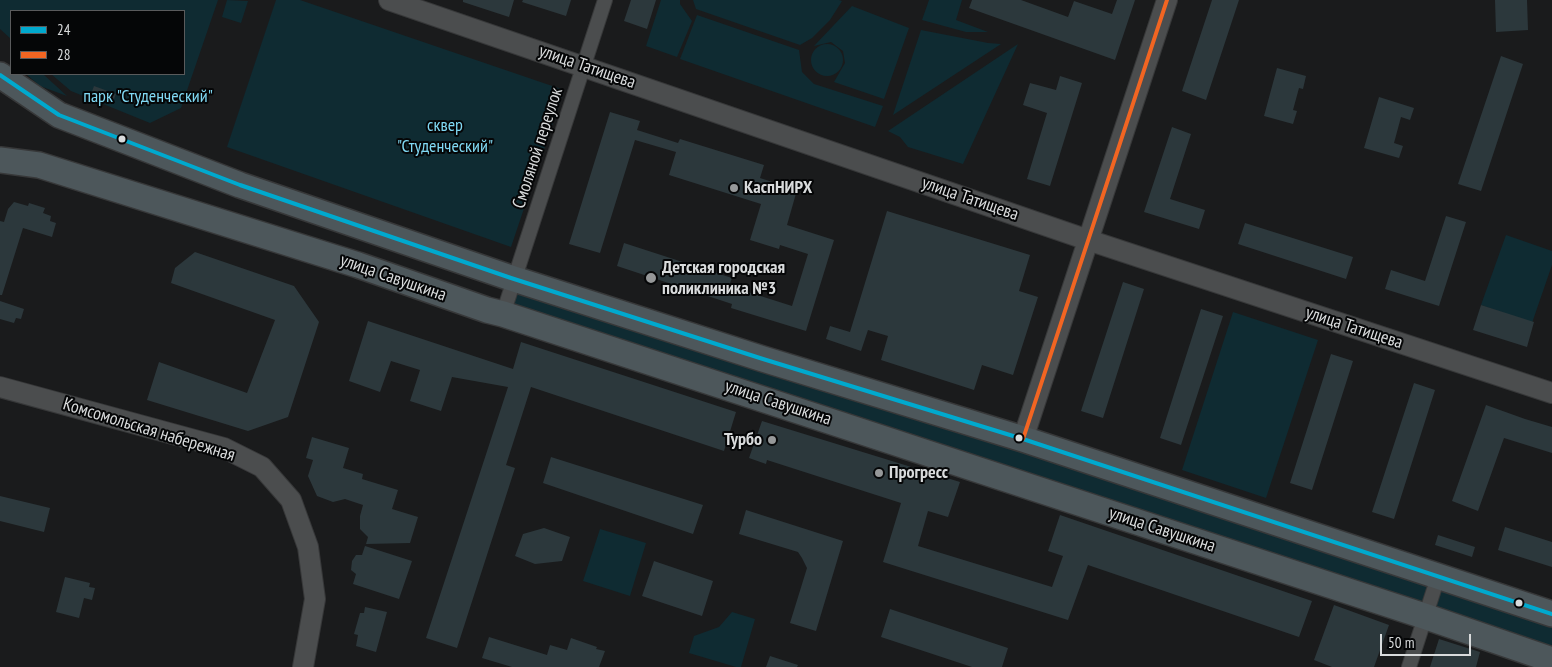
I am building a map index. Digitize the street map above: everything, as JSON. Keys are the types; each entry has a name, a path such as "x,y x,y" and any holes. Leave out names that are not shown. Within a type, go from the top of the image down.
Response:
{"highway":[{"path":"0,75 59,115 240,185 515,279 763,359 1023,439 1552,614"},
{"name":"улица Савушкина","path":"0,160 39,165 358,265 488,310 1424,616 1552,660"}],"main road":[{"name":"улица Татищева","path":"390,0 1088,240 1552,393"},
{"path":"1023,439 1167,0"},
{"name":"Комсомольская набережная","path":"0,387 224,448 262,467 291,500 308,547 315,599 303,667"}],"street":[{"name":"Смоляной переулок","path":"503,314 605,0"},
{"path":"1409,667 1438,576"}],"green space":[{"name":"парк \"Студенческий\"","path":"0,0 218,0 181,108 150,123 71,91 52,75 185,75 185,10 10,10 10,38 0,29"},
{"path":"227,0 248,1 241,23 222,17"},
{"name":"сквер \"Студенческий\"","path":"276,0 300,0 564,90 511,247 227,147"},
{"path":"661,0 680,0 680,4 692,21 677,57 646,46"},
{"path":"693,0 842,1 830,20 812,38 800,45 696,9"},
{"path":"929,0 962,0 956,20 988,32 966,32 922,20"},
{"path":"852,6 909,28 884,99 834,82 845,63 843,51 831,42 814,46"},
{"path":"697,15 799,50 802,72 814,84 883,106 875,127 680,59"},
{"path":"921,30 1001,44 893,115"},
{"path":"827,44 838,49 843,60 838,71 827,76 816,71 811,60 816,49"},
{"path":"1018,44 963,164 908,147 900,137 888,131"},
{"path":"27,75 44,75 67,96 40,86"},
{"path":"1506,235 1552,251 1552,265 1532,323 1481,305"},
{"path":"517,286 1552,614 1552,660 509,311"},
{"path":"1233,312 1318,340 1266,498 1182,470"},
{"path":"600,529 646,543 630,596 583,581"},
{"path":"732,612 755,619 741,667 689,653 694,636 719,627"}],"building":[{"path":"463,0 514,0 509,17 463,2"},
{"path":"523,0 571,0 566,16 522,2"},
{"path":"631,0 656,0 647,29 624,21"},
{"path":"972,0 1021,0 1068,17 1074,1 1112,14 1117,0 1135,0 1115,60 969,8"},
{"path":"1212,0 1239,0 1206,100 1182,91"},
{"path":"1495,0 1527,0 1528,30 1496,32"},
{"path":"1501,56 1523,64 1481,191 1458,184"},
{"path":"1277,68 1306,76 1303,89 1299,88 1293,110 1297,111 1293,124 1264,116"},
{"path":"1060,76 1082,83 1050,186 1027,179 1047,113 1023,105 1030,83 1056,90"},
{"path":"94,86 116,94 112,104 90,97"},
{"path":"1379,97 1414,108 1410,120 1401,117 1394,143 1403,146 1399,158 1364,148"},
{"path":"610,112 640,121 637,130 678,143 680,139 764,165 760,178 797,190 787,225 834,240 806,331 731,308 732,304 617,266 624,243 732,278 729,286 792,306 808,254 780,245 779,249 750,240 761,204 669,175 676,152 635,140 600,253 569,244"},
{"path":"1172,127 1191,134 1170,199 1205,210 1199,229 1144,212"},
{"path":"14,202 28,206 29,203 45,208 43,213 51,216 50,221 56,223 52,237 23,228 2,295 0,295 0,221 4,222 8,209"},
{"path":"887,211 1030,255 1019,291 1038,297 1013,375 982,365 974,390 881,360 888,336 868,330 861,351 826,339 830,326 850,332"},
{"path":"1446,216 1466,222 1439,306 1385,289 1391,270 1425,281"},
{"path":"1245,223 1353,257 1346,279 1238,244"},
{"path":"195,252 294,286 319,322 288,417 248,431 147,400 159,362 247,393 275,320 171,283 175,268"},
{"path":"1123,282 1144,289 1103,418 1081,411"},
{"path":"0,301 24,309 21,319 16,318 14,323 0,319"},
{"path":"1481,305 1534,322 1527,347 1473,330"},
{"path":"1201,309 1223,316 1181,445 1160,438"},
{"path":"368,321 513,369 521,342 736,412 724,451 531,387 506,465 515,468 457,648 426,638 508,387 452,377 441,411 410,401 420,370 391,361 380,392 349,381"},
{"path":"1331,354 1353,361 1312,490 1290,483"},
{"path":"1414,383 1435,390 1394,519 1372,512"},
{"path":"1486,405 1552,427 1552,453 1504,438 1478,511 1452,501"},
{"path":"762,421 960,482 948,517 928,511 918,546 1052,587 1063,556 1048,551 1060,515 1312,601 1299,637 1088,565 1068,620 883,562 901,503 767,460 766,464 749,458"},
{"path":"312,437 349,448 343,468 363,474 362,479 398,490 392,509 418,517 410,543 366,544 368,537 360,529 360,516 363,505 345,499 333,502 317,496 308,476 313,460 306,458"},
{"path":"551,457 703,505 693,534 543,483"},
{"path":"0,496 50,508 44,532 0,521"},
{"path":"746,510 843,541 816,631 790,623 807,568 802,558 798,552 739,534"},
{"path":"1505,527 1552,542 1552,567 1498,550"},
{"path":"544,528 570,537 562,561 535,564 515,556 523,534"},
{"path":"1438,535 1475,547 1472,557 1435,545"},
{"path":"365,546 412,561 399,599 353,584 356,574 351,570 352,561 356,555 362,555"},
{"path":"654,561 713,581 702,616 642,596"},
{"path":"65,577 90,583 89,587 95,588 92,600 84,598 79,618 56,612"},
{"path":"1334,605 1389,625 1374,667 1332,667 1314,660"},
{"path":"365,607 387,612 376,652 356,646 358,635 354,634 360,613 364,613"},
{"path":"890,609 1008,648 1002,667 972,667 881,637"},
{"path":"489,637 547,655 550,645 567,650 571,638 605,651 599,667 512,667 482,658"},
{"path":"1439,639 1480,652 1476,667 1430,667"},
{"path":"770,656 798,665 797,667 766,667"}],"transit line":[{"name":"28","path":"1023,439 1167,0"},
{"name":"24","path":"0,75 59,115 240,185 511,278 763,359 1023,439 1552,614"}],"place":[{"name":"КаспНИРХ","path":"734,188"},
{"name":"Детская городская поликлиника №3","path":"651,278"},
{"name":"Турбо","path":"772,440"},
{"name":"Прогресс","path":"879,473"}]}
